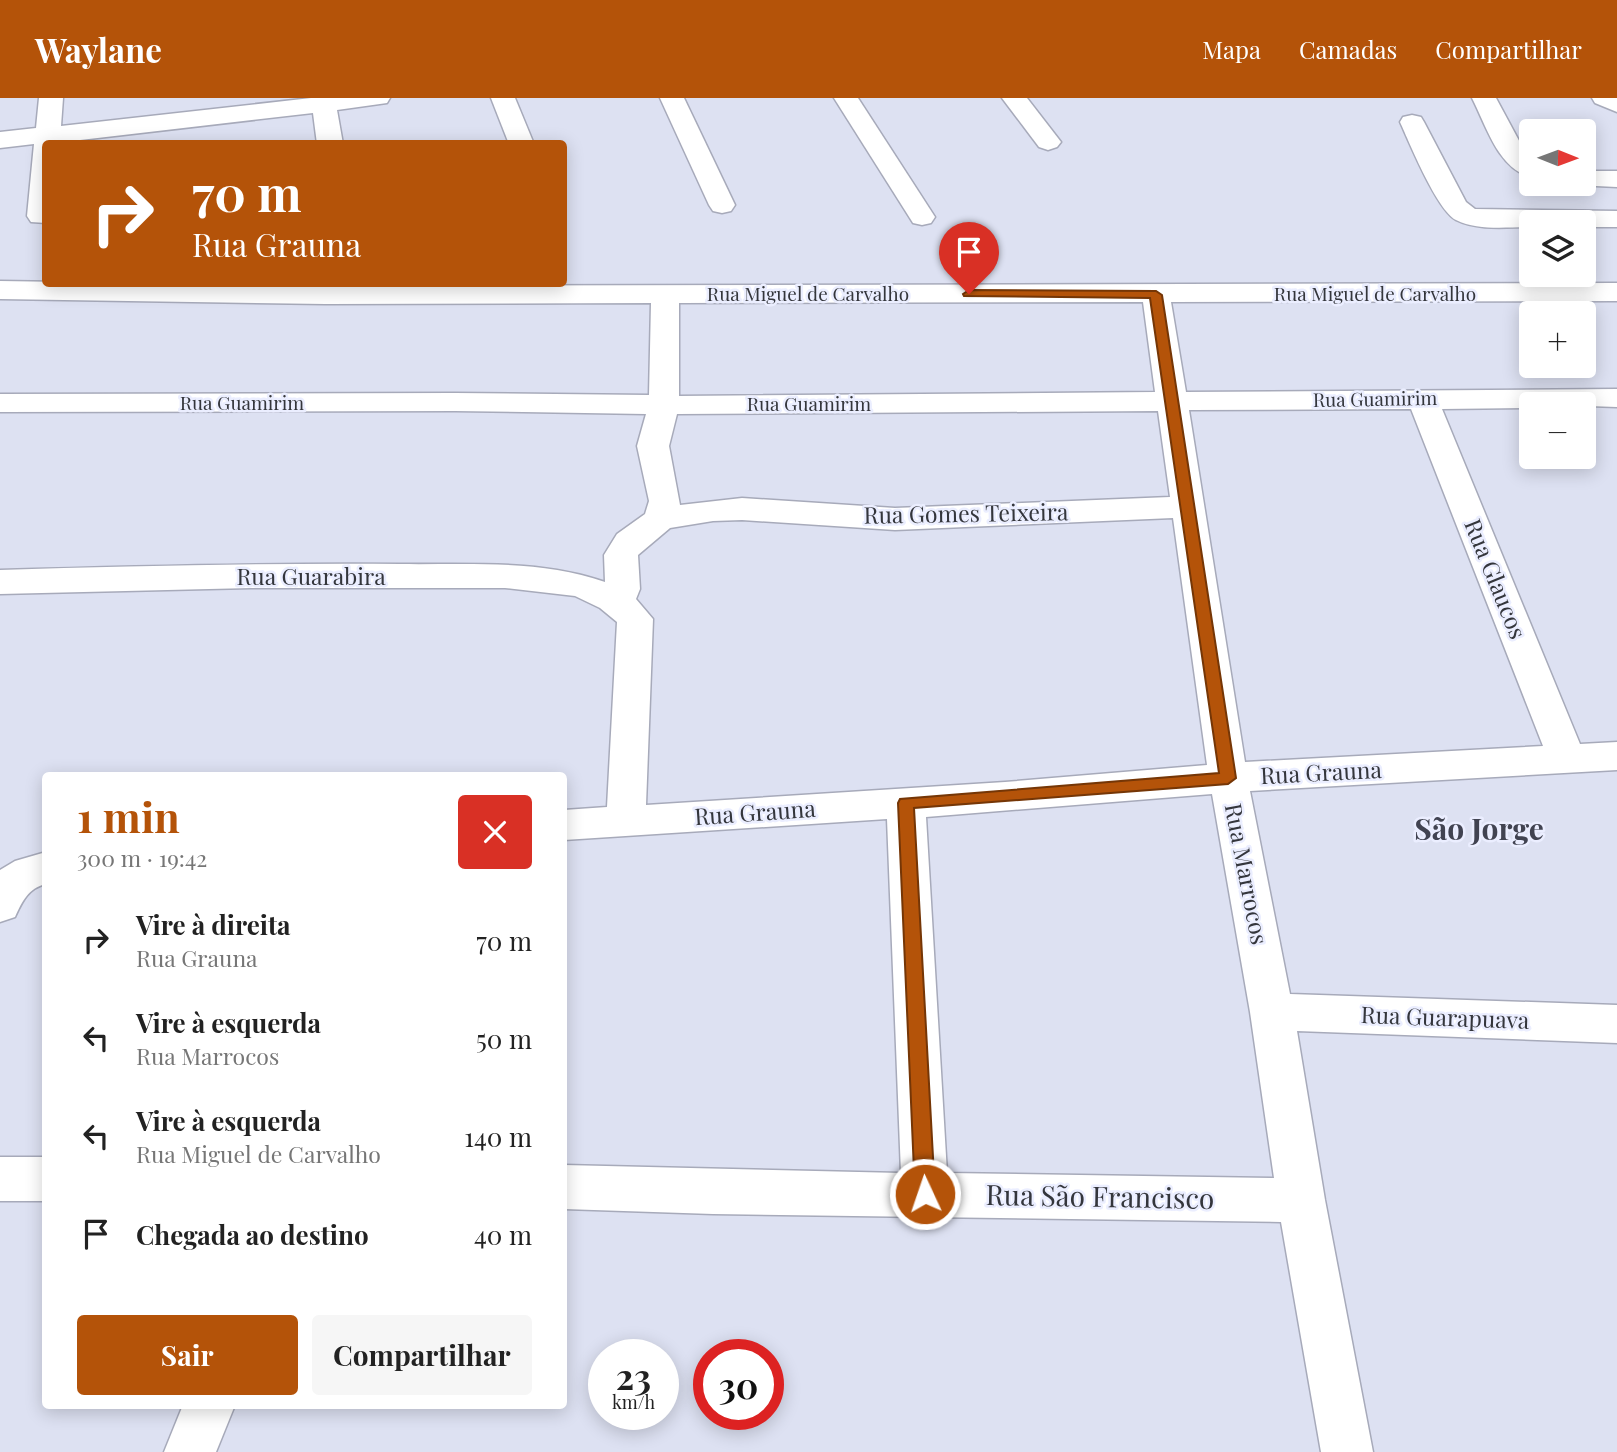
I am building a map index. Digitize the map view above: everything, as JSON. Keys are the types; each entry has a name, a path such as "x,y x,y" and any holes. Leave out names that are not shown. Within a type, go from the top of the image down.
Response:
{"street":[{"path":"46,140 51,98"},
{"path":"0,140 184,120 323,101 378,98"},
{"path":"503,98 520,140"},
{"path":"671,98 722,205"},
{"path":"846,98 922,217"},
{"path":"1014,98 1048,142"},
{"path":"1484,98 1505,142 1519,160"},
{"path":"1604,98 1617,105"},
{"path":"323,101 329,140"},
{"path":"1412,122 1455,207 1466,215 1489,219 1617,219"},
{"path":"1596,179 1617,179"},
{"path":"40,216 42,189"},
{"name":"Rua Miguel de Carvalho","path":"0,290 187,295 1617,292"},
{"path":"626,821 635,619 617,603 623,581 621,555 629,542 660,519 665,501 653,446 664,405 665,294"},
{"name":"Rua Marrocos","path":"1156,295 1228,778 1272,1012 1301,1200 1347,1452"},
{"name":"Rua Glaucos","path":"1422,398 1567,759"},
{"name":"Rua Guamirim","path":"0,403 455,402 664,405 1617,398"},
{"name":"Rua Gomes Teixeira","path":"660,519 713,510 742,509 895,519 1188,507"},
{"name":"Rua Guarabira","path":"0,582 143,577 519,579 567,583 588,589 617,603"},
{"name":"Rua Grauna","path":"567,825 906,803 1228,778 1617,756"},
{"path":"906,803 925,1194"},
{"path":"0,905 10,883 39,869"},
{"name":"Rua Guarapuava","path":"1272,1012 1617,1024"},
{"path":"0,1179 42,1179"},
{"name":"Rua São Francisco","path":"567,1187 713,1192 1301,1200"},
{"path":"190,1452 207,1409"}],"district":[{"name":"São Jorge","path":"1479,830"}],"route":[{"path":"925,1194 906,803 1228,778 1156,295 969,294"}]}
